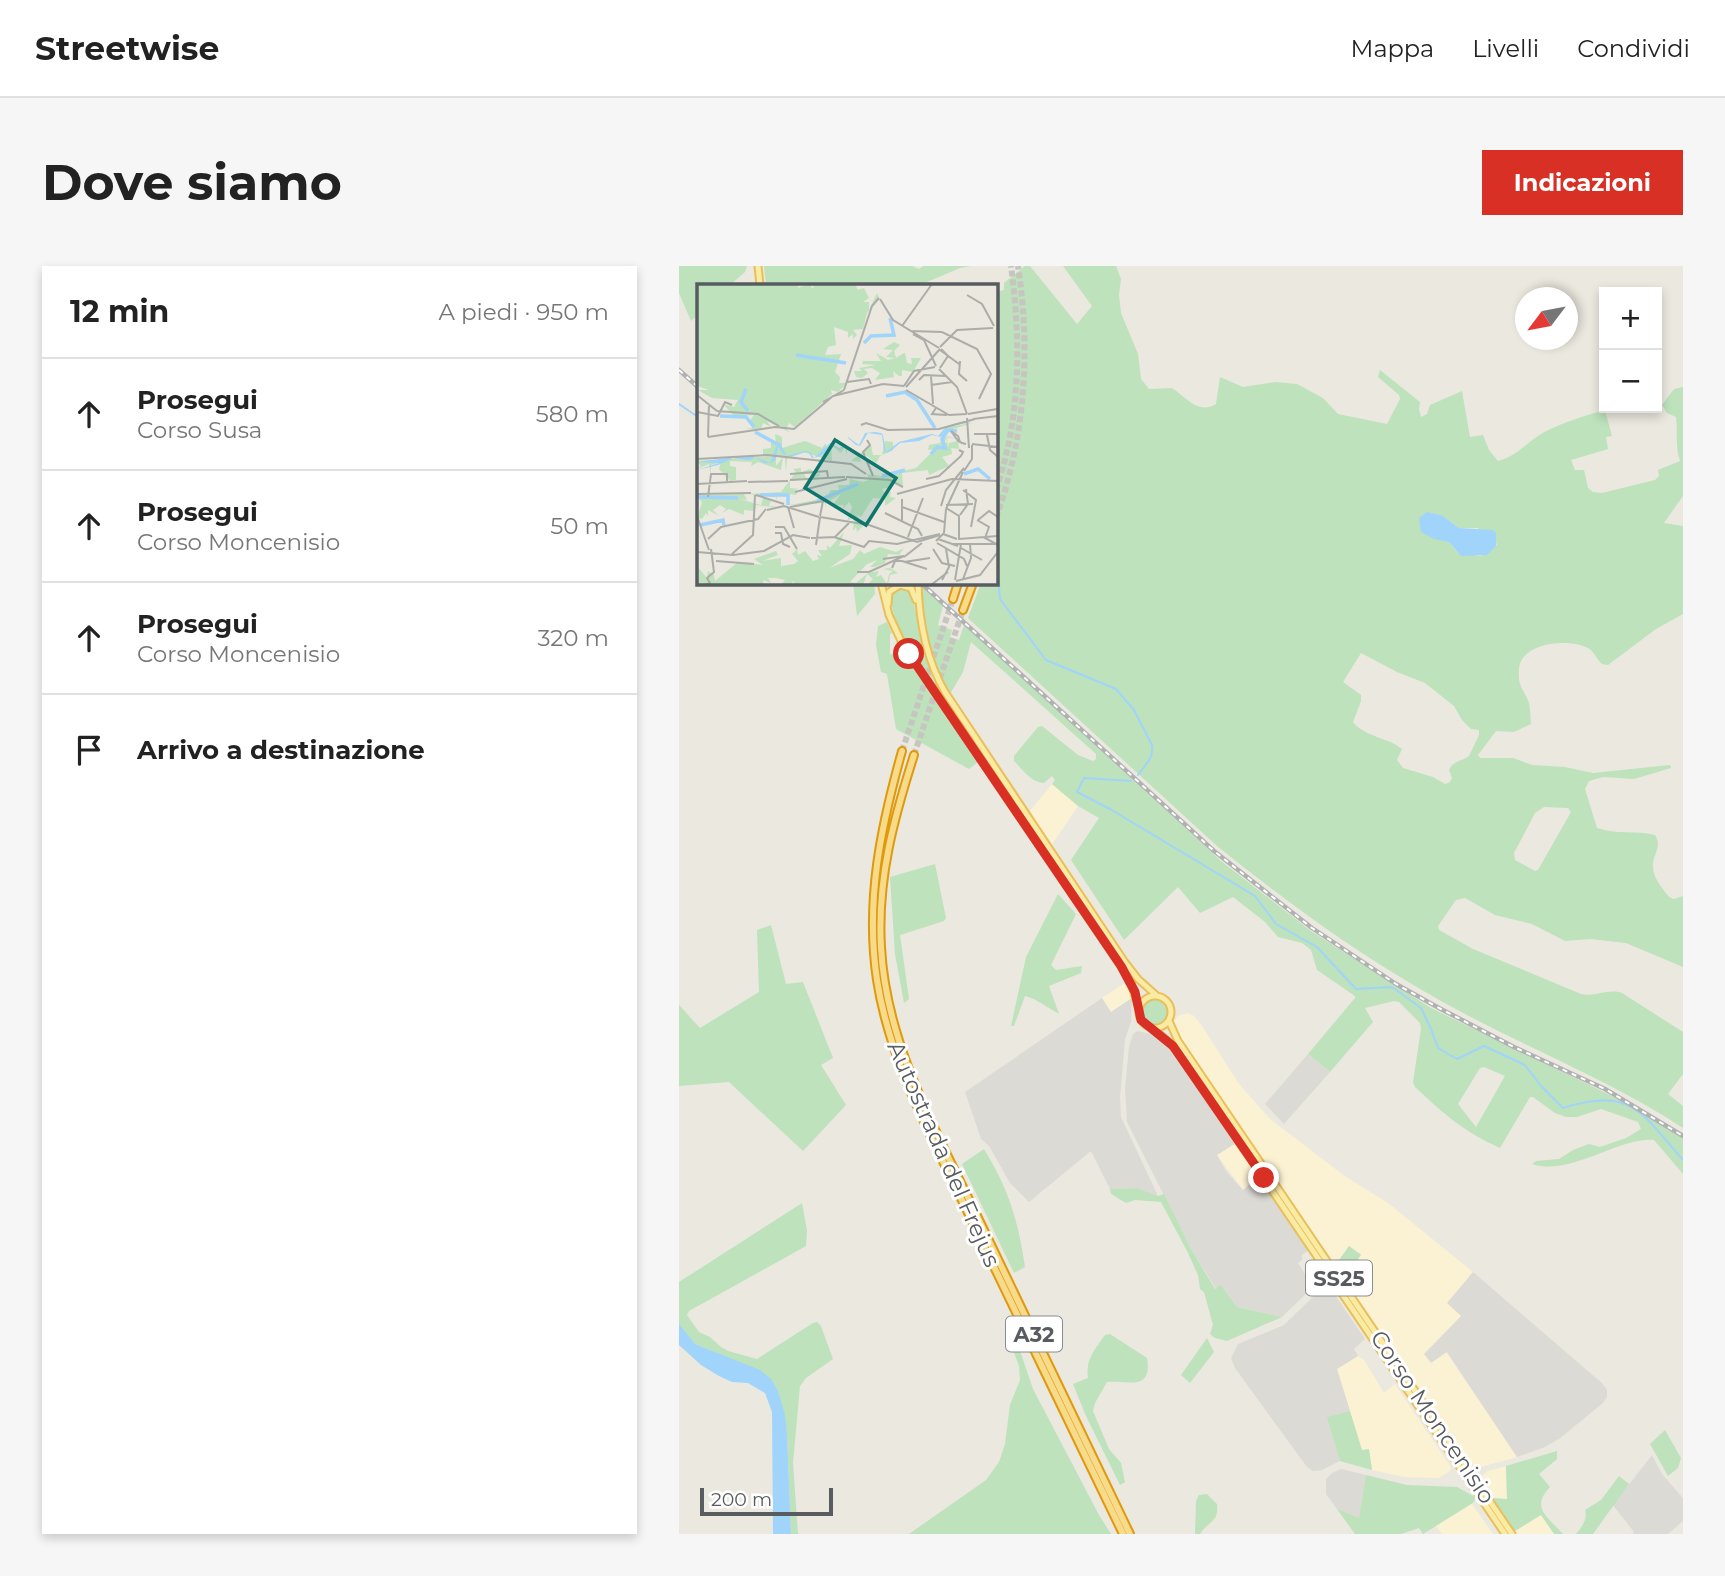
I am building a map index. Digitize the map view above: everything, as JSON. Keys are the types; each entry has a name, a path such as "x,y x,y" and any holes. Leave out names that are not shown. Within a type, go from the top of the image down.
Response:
{"highway":[{"path":"953,598 958,584"},
{"path":"964,610 973,584"},
{"name":"Autostrada del Frejus","path":"902,751 879,845 873,904 875,961 888,1029 919,1111 1123,1534"},
{"name":"Autostrada del Frejus","path":"914,755 889,839 881,894 881,948 894,1027 923,1103 1130,1534"}],"main road":[{"path":"758,266 760,284"},
{"name":"SS25","path":"881,584 892,625 909,654 1129,973 1169,1003 1172,1013 1169,1021"},
{"name":"SS25","path":"918,584 923,630 930,660 945,692 1129,973 1144,1024 1153,1028"},
{"path":"892,625 888,595 894,588 904,585 914,592 918,620 923,630"},
{"path":"1139,1009 1147,997 1156,995"},
{"path":"1153,1028 1164,1026 1169,1021"},
{"name":"Corso Moncenisio","path":"1169,1021 1178,1041 1512,1534"},
{"name":"Corso Moncenisio","path":"1153,1028 1173,1046 1189,1068 1505,1534"}],"shaded area":[{"path":"1052,784 1078,806 1051,846 1029,812"},
{"path":"1123,984 1128,987 1132,998 1111,1012 1102,998"},
{"path":"1102,998 1111,1012 1132,998 1131,1022 1125,1039 1121,1117 1158,1196 1137,1188 1110,1189 1091,1151 1029,1202 1010,1183 989,1146 981,1139 965,1092"},
{"path":"1188,1013 1202,1026 1239,1084 1270,1119 1346,1177 1388,1203 1473,1272 1448,1303 1462,1315 1446,1352 1517,1457 1481,1467 1464,1458 1343,1280 1361,1254 1349,1246 1334,1267 1177,1036 1174,1021 1178,1016"},
{"path":"1137,1031 1155,1035 1176,1055 1236,1143 1217,1155 1226,1171 1243,1190 1259,1176 1309,1250 1302,1255 1302,1260 1298,1263 1313,1287 1282,1317 1237,1307 1222,1286 1216,1289 1190,1247 1127,1122 1125,1089 1129,1047 1133,1034"},
{"path":"1308,1054 1330,1072 1284,1124 1265,1104"},
{"path":"1236,1143 1259,1176 1243,1190 1217,1155"},
{"path":"1473,1272 1607,1390 1603,1403 1559,1439 1517,1457 1447,1352 1431,1363 1424,1354 1461,1316 1447,1303"},
{"path":"1320,1290 1333,1292 1365,1339 1354,1349 1358,1356 1337,1369 1350,1411 1328,1417 1340,1461 1322,1470 1313,1471 1307,1467 1235,1368 1231,1358 1238,1344 1284,1325"},
{"path":"1358,1356 1364,1360 1384,1393 1395,1384 1451,1467 1450,1471 1439,1478 1404,1477 1372,1470 1369,1449 1362,1451 1337,1369"},
{"path":"1652,1455 1662,1474 1683,1498 1683,1521 1668,1534 1633,1534 1613,1505"},
{"path":"1506,1466 1507,1499 1491,1498 1482,1483 1482,1476 1488,1471"},
{"path":"1341,1469 1366,1475 1359,1519 1337,1509 1326,1494 1326,1479"},
{"path":"1472,1504 1493,1534 1442,1534 1436,1526"},
{"path":"1541,1514 1554,1534 1516,1534 1515,1531"}],"green space":[{"path":"679,266 747,266 745,272 731,284 697,284 697,316 691,321 679,293"},
{"path":"764,266 912,266 919,269 923,266 971,266 922,284 766,284"},
{"path":"1025,266 1030,266 1077,324 1092,306 1063,266 1116,266 1121,279 1121,313 1138,354 1141,379 1149,389 1172,388 1192,404 1203,407 1216,404 1220,377 1243,387 1275,382 1297,384 1323,398 1338,414 1387,424 1400,399 1399,395 1378,377 1380,370 1420,402 1421,417 1427,414 1430,405 1462,391 1470,437 1483,435 1489,450 1498,461 1516,453 1548,430 1599,412 1606,413 1612,436 1606,437 1608,449 1571,460 1575,470 1584,470 1588,488 1593,492 1602,493 1655,480 1659,476 1658,470 1680,461 1676,417 1667,413 1662,405 1674,389 1683,387 1683,496 1664,523 1683,526 1683,614 1656,629 1608,665 1602,664 1588,648 1570,643 1548,644 1528,652 1522,659 1519,677 1529,704 1531,724 1514,732 1496,731 1478,755 1480,758 1513,758 1532,765 1565,767 1593,773 1670,765 1671,768 1634,779 1603,777 1589,781 1585,789 1597,828 1655,835 1658,847 1653,871 1656,879 1669,897 1674,899 1683,896 1683,967 1626,943 1590,939 1565,941 1532,924 1495,915 1465,898 1456,900 1438,926 1439,930 1473,949 1581,994 1612,991 1622,993 1683,1032 1683,1074 1668,1094 1683,1106 1683,1128 1603,1082 1434,997 1307,915 1217,846 968,618 981,584 997,584 997,292 1004,290 1004,283","holes":["1443,516 1459,528 1478,528 1497,544 1481,556 1458,553 1449,542 1437,539","1361,653 1425,683 1454,706 1471,729 1479,730 1469,756 1455,763 1449,770 1452,778 1450,782 1445,784 1433,777 1403,768 1397,760 1402,749 1370,734 1353,722 1361,695 1343,682","1544,807 1568,808 1571,812 1538,870 1535,871 1515,860 1514,853 1535,813"]},
{"path":"853,584 874,584 875,594 857,616"},
{"path":"921,585 943,606 938,625 952,630 950,637 959,640 964,625 1221,861 1311,931 1431,1008 1604,1092 1683,1138 1683,1174 1654,1140 1625,1144 1562,1165 1547,1167 1532,1164 1536,1161 1559,1159 1589,1144 1600,1147 1626,1138 1641,1129 1638,1122 1601,1109 1577,1117 1566,1117 1530,1097 1500,1148 1465,1129 1415,1087 1413,1082 1420,1023 1399,1002 1365,1008 1373,1022 1330,1072 1308,1054 1355,996 1317,970 1311,950 1302,943 1278,937 1265,922 1233,897 1200,913 1178,887 1124,940 1071,860 1099,818 1078,806 1052,784 1055,780 1052,776 1044,783 1035,780 1014,761 1014,756 1038,727 1042,726 1078,755 1093,761 1096,754 971,642 963,672 950,694 933,655 926,627","holes":["1484,1067 1505,1076 1476,1127 1458,1104 1480,1068"]},
{"path":"901,588 913,596 919,633 934,683 912,653 893,612 893,591"},
{"path":"887,622 892,633 890,654 898,654 899,647 978,762 969,769 896,729 887,674 881,672 876,645 878,626"},
{"path":"935,864 946,918 944,921 900,935 909,999 904,1003 895,954 890,877"},
{"path":"1058,894 1076,914 1051,965 1056,970 1082,966 1081,973 1049,986 1059,1014 1025,996 1014,1026 1011,1026 1026,957"},
{"path":"771,925 786,984 803,982 833,1058 821,1065 846,1105 803,1151 729,1082 679,1086 679,1005 700,1028 759,992 757,930"},
{"path":"1155,999 1164,1003 1168,1012 1164,1021 1155,1025 1146,1021 1142,1012 1146,1003"},
{"path":"984,1149 1006,1192 1019,1234 1025,1267 1014,1273 962,1164"},
{"path":"1137,1188 1158,1196 1164,1194 1190,1247 1215,1289 1221,1285 1237,1307 1282,1317 1227,1341 1210,1334 1213,1325 1204,1292 1200,1289 1198,1275 1161,1202 1135,1200 1126,1203 1111,1194 1110,1189"},
{"path":"802,1203 807,1230 806,1246 689,1311 687,1315 699,1332 721,1347 757,1359 813,1323 817,1322 821,1326 833,1359 806,1378 800,1386 793,1463 798,1534 791,1534 787,1434 778,1391 717,1353 695,1344 686,1335 679,1324 679,1282"},
{"path":"1349,1246 1361,1255 1343,1280 1334,1267"},
{"path":"1110,1334 1147,1358 1148,1369 1146,1376 1136,1382 1107,1382 1093,1411 1109,1449 1121,1463 1125,1482 1120,1485 1073,1384 1088,1378 1092,1355 1105,1335"},
{"path":"1207,1338 1214,1352 1190,1383 1181,1375"},
{"path":"1016,1339 1033,1389 1111,1534 909,1534 986,1480 999,1462 1005,1444 1010,1405 1020,1380 1019,1366 1010,1342"},
{"path":"1350,1411 1362,1450 1369,1449 1372,1470 1340,1461 1327,1417"},
{"path":"1665,1430 1681,1458 1678,1468 1668,1476 1650,1444"},
{"path":"1557,1451 1557,1459 1539,1474 1550,1487 1544,1494 1541,1507 1563,1534 1554,1534 1541,1515 1515,1531 1491,1498 1507,1499 1506,1466"},
{"path":"1366,1475 1407,1485 1457,1487 1475,1497 1474,1502 1423,1534 1419,1528 1401,1534 1355,1534 1337,1509 1359,1518"},
{"path":"1619,1476 1629,1484 1593,1534 1576,1534 1585,1520 1585,1510 1601,1500"},
{"path":"1207,1494 1217,1504 1216,1515 1200,1534 1195,1534 1196,1501 1199,1495"}],"water":[{"path":"1427,512 1443,516 1459,528 1493,530 1496,533 1496,546 1487,555 1461,556 1449,542 1434,539 1421,532 1419,518"},
{"path":"679,1324 695,1344 760,1370 771,1379 778,1391 787,1434 791,1534 773,1534 772,1412 765,1393 748,1383 732,1382 701,1365 679,1345"}],"waterway":[{"path":"679,404 697,416"},
{"path":"997,566 1000,599 1046,660 1116,689 1134,710 1152,745 1150,758 1138,775"},
{"path":"1131,781 1084,778 1077,792 1255,896 1276,924 1317,947 1356,989 1392,987 1421,1008 1438,1048 1457,1059 1484,1046 1525,1065 1563,1108 1605,1100 1633,1108 1657,1129 1683,1160"}],"tunnel":[{"path":"997,487 1010,435 1017,379 1011,266"},
{"path":"997,515 1014,457 1023,394 1024,330 1018,266"},
{"path":"902,751 953,599"},
{"path":"914,755 963,610"}],"railway":[{"path":"679,370 697,386"},
{"path":"922,584 1214,851 1312,928 1396,984 1514,1047 1605,1089 1683,1136"}],"route":[{"path":"909,654 1121,966 1135,992 1141,1020 1173,1046 1264,1178"}]}
